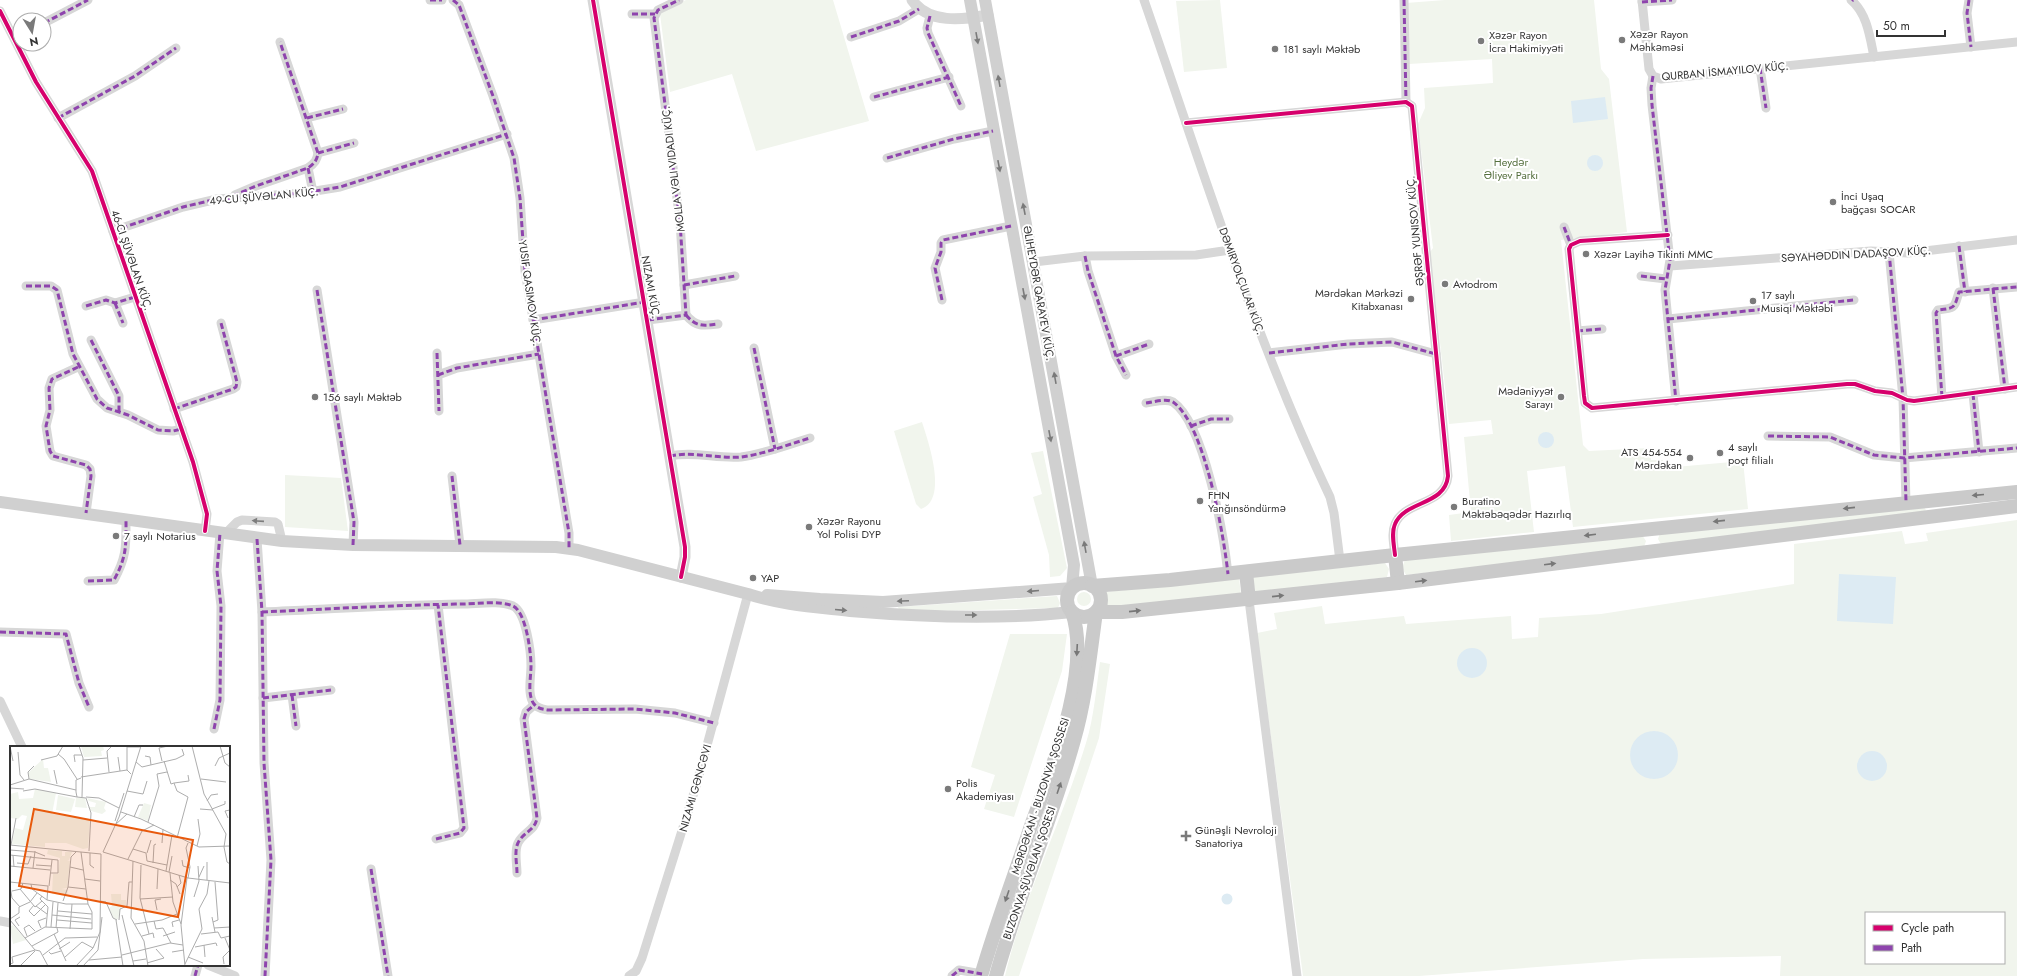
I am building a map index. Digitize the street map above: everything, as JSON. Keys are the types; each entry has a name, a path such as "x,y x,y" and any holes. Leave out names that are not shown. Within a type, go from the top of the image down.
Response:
{"main road":[{"name":"ƏLIHEYDƏR QARAYEV KÜÇ.","path":"970,0 992,128 1074,569 1072,588"},
{"name":"ƏLIHEYDƏR QARAYEV KÜÇ.","path":"985,0 1092,586"},
{"path":"992,128 994,120 998,117 1003,118 1007,122"},
{"path":"1047,419 1062,416"},
{"path":"748,594 883,602 1072,588 1082,584 1092,586 1123,584 1650,528 2017,492"},
{"path":"1931,500 1933,516"},
{"path":"0,502 86,513 257,539 353,545 460,545 569,549 783,604 890,614 1001,615 1072,612 1081,616 1087,616 1096,612 1122,612 1249,600 1398,583 2017,506"},
{"path":"1650,528 1653,552"},
{"path":"1395,555 1398,583"},
{"path":"1246,572 1249,600"},
{"path":"1092,586 1099,593 1100,598 1099,608 1096,612"},
{"path":"1072,588 1069,592 1067,603 1072,612"},
{"name":"MƏRDƏKAN - BUZONVA ŞOSSESI","path":"982,975 1053,763 1070,703 1077,646 1077,630 1072,612"},
{"name":"BUZONVA-ŞÜVƏLAN ŞOSESI","path":"997,974 1011,924 1074,740 1085,698 1096,612"}],"street":[{"path":"52,18 88,0"},
{"path":"430,0 442,0"},
{"path":"453,0 459,5 507,134 519,184 523,261 569,533 569,549"},
{"name":"NIZAMI KÜÇ.","path":"593,0 686,552 681,577"},
{"path":"632,14 646,12 655,14 658,10 679,0"},
{"path":"912,0 919,9 930,16 956,19 988,15"},
{"name":"DƏMIRYOLÇULAR KÜÇ.","path":"1144,0 1230,250 1283,391 1330,497 1335,518 1340,561"},
{"path":"1186,123 1406,102 1404,0"},
{"path":"1672,0 1642,1 1648,64 1653,76 1651,88 1652,105 1668,235 1670,266 1666,279 1665,290 1676,401"},
{"path":"1852,0 1858,6 1865,22 1874,57"},
{"path":"1969,0 1967,13 1970,47"},
{"path":"851,37 899,21 919,9"},
{"path":"0,11 12,29"},
{"name":"MOLLA VƏLI VIDADI KÜÇ.","path":"655,14 654,23 680,222 686,315"},
{"path":"930,16 927,22 928,34 961,106"},
{"path":"231,197 256,186 308,168 315,163 318,153 280,42"},
{"path":"1653,76 1668,78 2017,42"},
{"path":"58,118 135,76 176,48"},
{"path":"23,52 33,77 89,165 182,429 204,500 206,514 205,531"},
{"path":"1760,68 1766,108"},
{"path":"874,97 949,77"},
{"name":"ƏŞRƏF YUNISOV KÜÇ.","path":"1395,555 1393,534 1395,523 1408,511 1440,493 1447,483 1413,111 1412,106 1406,102"},
{"path":"307,118 343,109"},
{"path":"887,158 992,128"},
{"name":"49-CU ŞÜVƏLAN KÜÇ.","path":"113,231 183,207 231,197 313,192 340,187 507,134"},
{"path":"318,153 354,143"},
{"path":"308,168 313,192"},
{"path":"942,300 935,268 941,252 941,243 943,240 1011,226"},
{"path":"1564,227 1571,245 1568,254 1584,396 1587,406 1600,408 1855,384 1892,393 1902,398 1914,401 2017,387"},
{"path":"1571,245 1586,240 1668,235"},
{"name":"SƏYAHƏDDIN DADAŞOV KÜÇ.","path":"1670,266 1864,251 1908,253 2017,240"},
{"path":"1959,246 1965,292"},
{"path":"1034,262 1085,256 1196,255 1230,250"},
{"path":"1889,252 1902,398 1906,502"},
{"path":"1085,256 1088,271 1116,356 1126,375"},
{"path":"684,285 735,276"},
{"path":"1641,276 1666,279"},
{"path":"26,286 51,286 57,290 69,343 78,366 97,399 108,408 158,430 173,432 182,429"},
{"path":"1942,397 1936,313 1938,310 1953,308 1956,305 1959,292 2017,287"},
{"path":"1993,288 2005,389"},
{"path":"317,290 354,522 353,545"},
{"path":"86,306 106,300 115,303 135,297"},
{"path":"1668,319 1854,300"},
{"path":"533,320 645,302"},
{"path":"115,303 123,323"},
{"path":"648,320 686,315 694,324 718,324"},
{"path":"174,409 236,387 237,382 221,323"},
{"path":"1577,331 1602,329"},
{"path":"91,340 119,396 119,412"},
{"path":"1269,353 1348,344 1392,342 1436,354"},
{"path":"1116,356 1149,344"},
{"path":"754,348 775,449"},
{"path":"437,353 439,411"},
{"path":"438,375 457,368 539,354"},
{"path":"78,366 52,379 49,388 50,410 46,426 50,451 53,456 74,461 90,469 91,476 86,513"},
{"path":"1973,394 1979,452"},
{"path":"1146,403 1167,400 1173,402 1191,426 1208,471 1218,510 1228,574"},
{"path":"1191,426 1211,419 1228,419"},
{"path":"1768,436 1830,437 1874,455 1904,458 2017,448"},
{"path":"670,456 689,453 740,457 775,449 810,438"},
{"path":"452,476 460,545"},
{"path":"88,581 114,580 124,562 126,554 126,519"},
{"path":"214,729 220,700 221,606 217,571 222,534 237,522 242,520 275,522 278,524 282,541"},
{"path":"257,539 262,612 264,763 271,860 264,976"},
{"name":"NIZAMI GƏNCƏVI","path":"630,976 636,971 642,958 682,835 714,723 748,594"},
{"path":"1249,600 1297,976"},
{"path":"262,612 498,604 516,608 522,618 530,647 530,694 534,705 540,709 616,708 664,712 714,723"},
{"path":"436,839 460,834 464,828 438,605"},
{"path":"0,632 66,634 79,683 89,707"},
{"path":"263,698 331,690"},
{"path":"292,695 296,726"},
{"path":"0,701 22,746"},
{"path":"517,873 516,846 522,837 533,829 537,818 524,719 526,712 534,705"},
{"path":"371,869 388,976"},
{"path":"0,920 10,922"},
{"path":"195,976 198,966"},
{"path":"210,966 235,976"},
{"path":"952,976 960,970 982,975"}],"green space":[{"path":"686,0 833,0 869,121 756,151 732,74 670,92 660,14 664,10"},
{"path":"1220,0 1227,68 1184,72 1176,1"},
{"name":"Heydər Əliyev Parkı","path":"1445,0 1594,0 1601,69 1609,79 1627,232 1561,240 1583,445 1589,451 1650,448 1651,460 1663,460 1664,468 1743,461 1748,509 1573,527 1565,466 1527,471 1534,532 1451,541 1449,515 1471,512 1464,437 1493,434 1491,420 1449,424 1430,252 1433,248 1418,124 1425,108 1424,88 1493,83 1492,59 1409,64 1406,3"},
{"path":"922,422 932,456 935,483 934,494 929,503 921,509 916,504 894,431"},
{"path":"1043,451 1067,568 1060,576 1050,577 1049,555 1033,497 1042,494 1031,453"},
{"path":"285,475 341,478 348,531 285,527"},
{"path":"1923,506 1926,510 1923,514 1662,546 1658,539 1660,533"},
{"path":"2017,520 2017,976 1780,976 1781,956 1643,959 1419,976 1303,976 1257,633 1277,629 1274,613 1322,606 1325,624 1404,616 1406,624 1511,616 1512,639 1538,637 1539,618 1601,614 1794,584 1794,544 1902,531 1905,544 1928,541 1926,533"},
{"path":"1642,535 1646,541 1644,547 1406,575 1402,568 1405,560"},
{"path":"1385,563 1389,569 1387,577 1255,593 1253,577"},
{"path":"1239,578 1241,595 1108,607 1105,600 1106,592"},
{"path":"1081,592 1087,592 1091,596 1091,602 1087,606 1081,606 1077,602 1077,596"},
{"path":"1057,596 1060,603 1058,608 900,612 898,607"},
{"path":"1010,634 1067,634 1062,671 1014,817 984,809 995,775 971,767"},
{"path":"1100,662 1110,664 1099,738 1019,976 1005,976 1022,917 1066,801 1086,743 1093,713"}],"shaded area":[{"path":"1605,97 1608,119 1573,123 1571,101"},
{"path":"1595,155 1602,160 1603,163 1598,170 1595,171 1588,166 1587,163 1592,156"},
{"path":"1543,432 1549,432 1554,437 1552,446 1549,448 1543,448 1538,443 1538,437"},
{"path":"1839,574 1896,577 1893,624 1837,621"},
{"path":"1472,648 1478,649 1486,657 1486,669 1478,677 1472,678 1466,677 1458,669 1457,663 1458,657 1466,649"},
{"path":"1654,731 1663,733 1671,738 1676,746 1678,755 1676,764 1671,772 1663,777 1654,779 1645,777 1637,772 1632,764 1630,755 1632,746 1637,738 1645,733"},
{"path":"1872,751 1878,752 1886,760 1886,772 1878,780 1872,781 1866,780 1858,772 1857,766 1858,760 1866,752"},
{"path":"1225,894 1229,894 1231,895 1231,903 1225,904 1222,901 1222,897"}],"marked path":[{"path":"52,19 88,0"},
{"path":"430,0 442,0"},
{"path":"453,0 459,5 493,96 514,158 520,198 525,271 569,533 569,549"},
{"path":"648,320 686,315 680,222 654,18 658,10 679,0"},
{"path":"1404,0 1406,102"},
{"path":"1642,2 1672,0"},
{"path":"1969,0 1967,13 1971,47"},
{"path":"851,37 899,21 919,9"},
{"path":"632,14 655,14"},
{"path":"930,16 927,28 928,33 961,106"},
{"path":"233,196 256,186 308,168 317,158 318,153 280,42"},
{"path":"58,118 135,76 176,48"},
{"path":"1760,68 1766,108"},
{"path":"1653,76 1651,88 1652,105 1670,260 1665,290 1676,401"},
{"path":"874,97 949,77"},
{"path":"307,118 343,109"},
{"path":"887,158 954,139 993,131"},
{"path":"113,231 183,207 217,199 303,193 340,187 507,134"},
{"path":"318,153 354,143"},
{"path":"308,168 313,192"},
{"path":"942,300 935,268 941,252 941,243 943,240 1011,226"},
{"path":"1564,227 1571,245"},
{"path":"1959,246 1965,292"},
{"path":"1889,252 1903,398 1906,502"},
{"path":"1085,256 1088,271 1116,356 1126,375"},
{"path":"684,285 735,276"},
{"path":"1641,276 1666,279"},
{"path":"26,286 51,286 57,290 73,354 97,399 107,408 128,415 158,430 173,431 182,429"},
{"path":"1942,397 1936,313 1938,310 1951,308 1955,304 1959,292 2017,287"},
{"path":"1993,288 2005,389"},
{"path":"317,290 354,522 353,545"},
{"path":"86,306 106,300 115,303 135,297"},
{"path":"1668,319 1854,300"},
{"path":"533,320 645,302"},
{"path":"115,303 123,323"},
{"path":"686,315 693,322 700,325 718,324"},
{"path":"174,409 236,387 237,382 221,323"},
{"path":"1577,331 1602,329"},
{"path":"91,340 119,396 119,412"},
{"path":"1269,353 1348,344 1392,342 1436,354"},
{"path":"1116,356 1149,344"},
{"path":"754,348 775,449"},
{"path":"437,353 439,411"},
{"path":"438,375 457,368 539,354"},
{"path":"78,367 52,379 49,388 50,410 46,426 50,451 53,456 86,465 90,469 91,476 86,513"},
{"path":"1973,394 1979,452"},
{"path":"1146,403 1163,400 1173,402 1184,414 1195,433 1211,482 1228,574"},
{"path":"1191,426 1211,419 1229,419"},
{"path":"1768,436 1830,437 1874,455 1904,458 2017,448"},
{"path":"670,456 688,454 723,457 750,456 810,438"},
{"path":"452,476 460,545"},
{"path":"88,581 114,580 124,557 126,519"},
{"path":"214,729 220,700 221,606 217,571 220,533"},
{"path":"257,539 262,612 264,763 271,860 265,976"},
{"path":"262,612 387,606 488,603 507,604 518,610 527,633 531,660 531,696 537,707 548,710 635,709 675,713 714,723"},
{"path":"436,839 460,833 464,828 438,605"},
{"path":"0,632 66,634 79,683 89,707"},
{"path":"263,698 331,690"},
{"path":"292,695 296,726"},
{"path":"517,873 516,854 518,843 520,839 534,826 537,818 524,719 526,712 534,705"},
{"path":"371,869 388,976"},
{"path":"195,976 198,966"},
{"path":"952,976 959,970 982,974"}],"cycle path":[{"path":"593,0 685,547 685,557 681,577"},
{"name":"46-CI ŞÜVƏLAN KÜÇ.","path":"0,11 36,82 92,171 193,462 207,514 205,531"},
{"path":"1186,123 1406,102 1412,106 1448,476 1445,486 1440,493 1400,516 1393,531 1395,555"},
{"path":"1668,235 1580,241 1571,245 1569,249 1585,403 1592,408 1847,384 1855,384 1875,391 1892,393 1907,400 1914,401 2017,387"}],"place":[{"name":"Xəzər Rayon Məhkəməsi","path":"1622,40"},
{"name":"Xəzər Rayon İcra Hakimiyyəti","path":"1481,41"},
{"name":"181 saylı Məktəb","path":"1275,49"},
{"name":"İnci Uşaq bağçası SOCAR","path":"1833,202"},
{"name":"Xəzər Layihə Tikinti MMC","path":"1586,254"},
{"name":"Avtodrom","path":"1445,284"},
{"name":"Mərdəkan Mərkəzi Kitabxanası","path":"1411,299"},
{"name":"17 saylı Musiqi Məktəbi","path":"1753,301"},
{"name":"156 saylı Məktəb","path":"315,397"},
{"name":"Mədəniyyət Sarayı","path":"1561,397"},
{"name":"4 saylı poçt filialı","path":"1720,453"},
{"name":"ATS 454-554 Mərdəkan","path":"1690,458"},
{"name":"FHN Yanğınsöndürmə","path":"1200,501"},
{"name":"Buratino Məktəbəqədər Hazırlıq","path":"1454,507"},
{"name":"Xəzər Rayonu Yol Polisi DYP","path":"809,527"},
{"name":"7 saylı Notarius","path":"116,536"},
{"name":"YAP","path":"753,578"},
{"name":"Polis Akademiyası","path":"948,789"},
{"name":"Günəşli Nevroloji Sanatoriya","path":"1186,836"}]}
